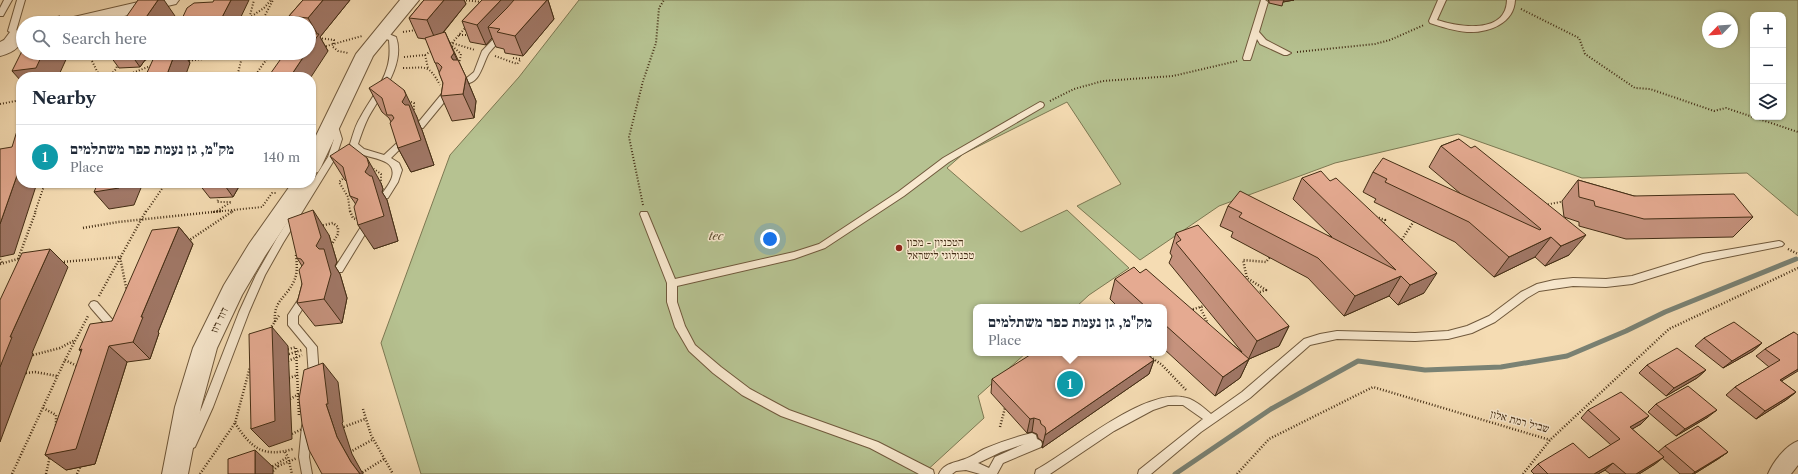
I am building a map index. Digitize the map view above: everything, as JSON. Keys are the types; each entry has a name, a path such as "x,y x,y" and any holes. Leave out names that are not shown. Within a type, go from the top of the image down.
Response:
{"street":[{"path":"101,16 170,0"},
{"path":"390,33 384,19 396,0"},
{"path":"316,157 365,54 390,33 410,0"},
{"path":"0,50 11,44 13,33"},
{"name":"דוד רוז","path":"175,474 188,407 205,348 232,291 257,250 300,188"},
{"path":"1778,474 1798,450"}],"lane":[{"path":"0,14 8,0"},
{"path":"17,16 21,0"},
{"path":"1442,0 1433,20 1460,29 1474,31 1491,27 1505,18 1511,8 1511,2"},
{"path":"1247,58 1264,2"},
{"path":"13,33 16,21"},
{"path":"467,81 477,73 484,53 511,25"},
{"path":"1255,32 1264,42 1287,53"},
{"path":"386,196 397,176 395,164 386,158 361,152 354,144 355,136 360,126 383,86 395,52 390,33"},
{"path":"420,126 448,92"},
{"path":"672,284 822,246 901,194 946,160 1040,105"},
{"path":"316,183 332,157 338,139 333,123"},
{"path":"386,158 402,143"},
{"path":"175,474 195,436 215,388 233,337 266,264 313,188"},
{"path":"644,214 672,284 672,302 680,327 692,348 717,370 746,392 785,413 874,445 930,474"},
{"path":"339,269 364,221"},
{"path":"1143,474 1178,444 1246,395 1307,342 1337,335 1415,337 1448,335 1469,330 1492,319 1524,295 1543,287 1573,282 1606,283 1632,280 1703,258 1779,244"},
{"path":"306,388 315,372 312,347 293,326 293,315 310,291"},
{"path":"94,305 114,328"},
{"path":"1042,473 1124,419 1150,405 1174,400 1183,401 1193,406 1211,420"},
{"path":"303,415 304,457 307,474"},
{"path":"944,474 955,467 965,465 988,451 1009,443 1034,441 999,460 990,474 981,468 965,465"}],"path":[{"path":"250,16 254,0"},
{"path":"253,16 272,0"},
{"path":"264,16 272,0"},
{"path":"462,0 482,1 480,7"},
{"path":"644,214 630,137 643,81 656,43 659,8 664,0"},
{"path":"1511,2 1579,38 1585,54 1635,88 1650,89 1714,111 1726,108 1798,132"},
{"path":"445,45 451,43 469,23"},
{"path":"390,33 417,30"},
{"path":"459,34 475,36"},
{"path":"318,48 333,47 357,36"},
{"path":"319,38 334,40 333,47"},
{"path":"451,43 517,64 521,59 513,58 516,55"},
{"path":"451,43 461,54 459,64"},
{"path":"333,47 338,51 353,53"},
{"path":"402,57 425,55 436,49"},
{"path":"425,55 428,68 433,72 439,84"},
{"path":"92,60 98,72"},
{"path":"180,62 196,60"},
{"path":"239,72 242,60"},
{"path":"258,72 266,60"},
{"path":"113,72 119,61"},
{"path":"135,72 154,65"},
{"path":"400,68 428,68"},
{"path":"404,100 414,103 414,113"},
{"path":"0,104 16,101"},
{"path":"365,166 373,168 381,174 381,182"},
{"path":"347,176 339,182 349,198 348,208 353,218 364,221"},
{"path":"18,259 27,238 43,188"},
{"path":"12,474 65,360 140,220 162,188"},
{"path":"216,212 231,202 217,202 219,197"},
{"path":"1544,205 1562,201 1569,203"},
{"path":"83,228 140,220 262,207"},
{"path":"186,242 236,210"},
{"path":"1372,216 1385,220 1381,229"},
{"path":"1394,237 1401,241 1414,221"},
{"path":"314,229 333,224 338,227 338,234 332,244"},
{"path":"275,322 273,314 278,302 296,277 296,251"},
{"path":"58,263 120,257"},
{"path":"120,257 128,295"},
{"path":"1253,295 1266,290 1247,278 1243,260 1266,262 1270,257"},
{"path":"0,259 1,264 18,259 23,260"},
{"name":"שביל רמת אלון","path":"1237,474 1269,439 1373,387 1550,440 1669,329 1798,268"},
{"path":"1185,312 1204,306"},
{"path":"1200,307 1210,328"},
{"path":"269,330 279,316"},
{"path":"272,325 280,323"},
{"path":"33,355 60,348 76,340"},
{"path":"292,434 302,429 303,415 296,347 293,341"},
{"path":"279,352 296,347"},
{"path":"279,357 302,350"},
{"path":"288,361 302,355"},
{"path":"1148,356 1161,364 1184,386 1187,391"},
{"path":"65,360 81,368"},
{"path":"200,474 235,423 252,363"},
{"path":"26,373 40,372 58,376"},
{"path":"290,378 298,375"},
{"path":"290,399 306,388"},
{"path":"303,399 306,388"},
{"path":"1000,427 1005,408 1011,404"},
{"path":"43,408 56,415 56,430 61,426"},
{"path":"363,409 372,440 393,474"},
{"path":"334,430 365,419"},
{"path":"235,423 242,435 256,450 273,454 285,452 288,457 292,474"},
{"path":"346,450 347,453 372,440"},
{"path":"1523,474 1550,440"},
{"path":"46,474 51,452"},
{"path":"268,469 288,457"},
{"path":"273,470 278,466 297,458"},
{"path":"360,473 384,459"},
{"path":"77,474 80,467"}],"green space":[{"name":"tec","path":"579,0 1798,0 1798,216 1747,173 1582,178 1458,134 1335,163 1219,206 1140,260 1077,206 1121,184 1067,102 963,154 947,168 1021,232 1067,210 1129,268 1089,295 1079,304 973,304 973,356 1023,356 978,396 984,418 923,474 421,474 381,343 450,155 519,77"}],"building":[{"path":"138,0 158,0 147,16 127,16"},
{"path":"214,0 231,0 223,16 183,16 187,8 194,3 213,2"},
{"path":"303,0 323,0 310,16 289,16"},
{"path":"424,0 444,0 427,20 409,18"},
{"path":"482,0 501,0 477,25 462,21"},
{"path":"514,0 547,0 515,36 497,32 500,29 488,27 507,8"},
{"path":"445,32 454,53 451,57 453,60 458,60 466,77 463,94 441,96 443,83 439,73 442,67 438,63 435,63 425,38"},
{"path":"18,60 40,60 36,68 12,71"},
{"path":"153,60 172,60 168,72 147,72"},
{"path":"280,60 301,60 293,72 272,72"},
{"path":"387,77 404,90 406,95 402,102 405,105 409,105 421,140 398,148 390,123 394,118 392,115 387,115 382,98 369,88"},
{"path":"16,134 16,178 0,224 0,149 12,147"},
{"path":"1459,139 1471,148 1475,146 1586,235 1561,246 1551,237 1509,257 1469,222 1385,182 1387,179 1373,172 1383,158 1540,230 1541,229 1441,146"},
{"path":"349,144 367,158 369,165 365,172 372,176 384,216 358,225 354,207 358,199 350,196 343,167 330,156"},
{"path":"1321,171 1330,181 1336,178 1437,273 1410,285 1401,276 1355,296 1318,258 1239,217 1242,213 1228,206 1240,191 1396,270 1302,178"},
{"path":"1578,180 1634,196 1734,194 1753,217 1644,219 1595,206 1594,201 1579,197"},
{"path":"96,188 119,188 94,192"},
{"path":"313,210 321,237 316,246 319,249 324,249 331,274 324,299 297,303 302,284 299,270 304,263 301,259 297,258 288,219"},
{"path":"1198,225 1289,326 1257,341 1176,243 1181,240 1176,233"},
{"path":"179,227 141,317 143,317 133,342 109,346 76,449 45,455 82,349 79,350 90,324 112,321 152,230"},
{"path":"50,249 10,337 12,337 0,367 0,300 22,253"},
{"path":"1134,267 1140,273 1146,269 1249,359 1223,377 1167,327 1167,304 1143,304 1115,279"},
{"path":"1734,322 1762,343 1732,361 1704,338"},
{"path":"272,327 275,421 251,429 249,334"},
{"path":"1794,332 1798,335 1798,369 1780,380 1796,392 1765,411 1735,387 1780,360 1765,349"},
{"path":"1677,348 1706,370 1674,388 1647,365"},
{"path":"1028,356 1149,356 1154,360 1045,435 1045,427 1041,424 1040,420 1034,418 1030,419 992,379"},
{"path":"323,363 328,404 326,404 337,437 351,462 360,474 322,474 309,450 302,424 299,399 304,370"},
{"path":"1688,386 1717,410 1685,429 1656,404"},
{"path":"1621,392 1649,416 1630,427 1664,457 1636,474 1626,474 1613,463 1594,474 1548,474 1538,464 1573,443 1589,458 1620,439 1588,410"},
{"path":"1698,426 1728,452 1695,472 1665,446"},
{"path":"255,450 255,474 228,474 228,459"}],"waterway":[{"path":"1175,474 1271,409 1358,361 1425,370 1501,367 1567,356 1626,331 1665,312 1796,259"}],"place":[{"name":"הטכניון - מכון טכנולוגי לישראל","path":"899,248"},
{"name":"מק\"מ, גן נעמת כפר משתלמים","path":"1070,384"}]}
